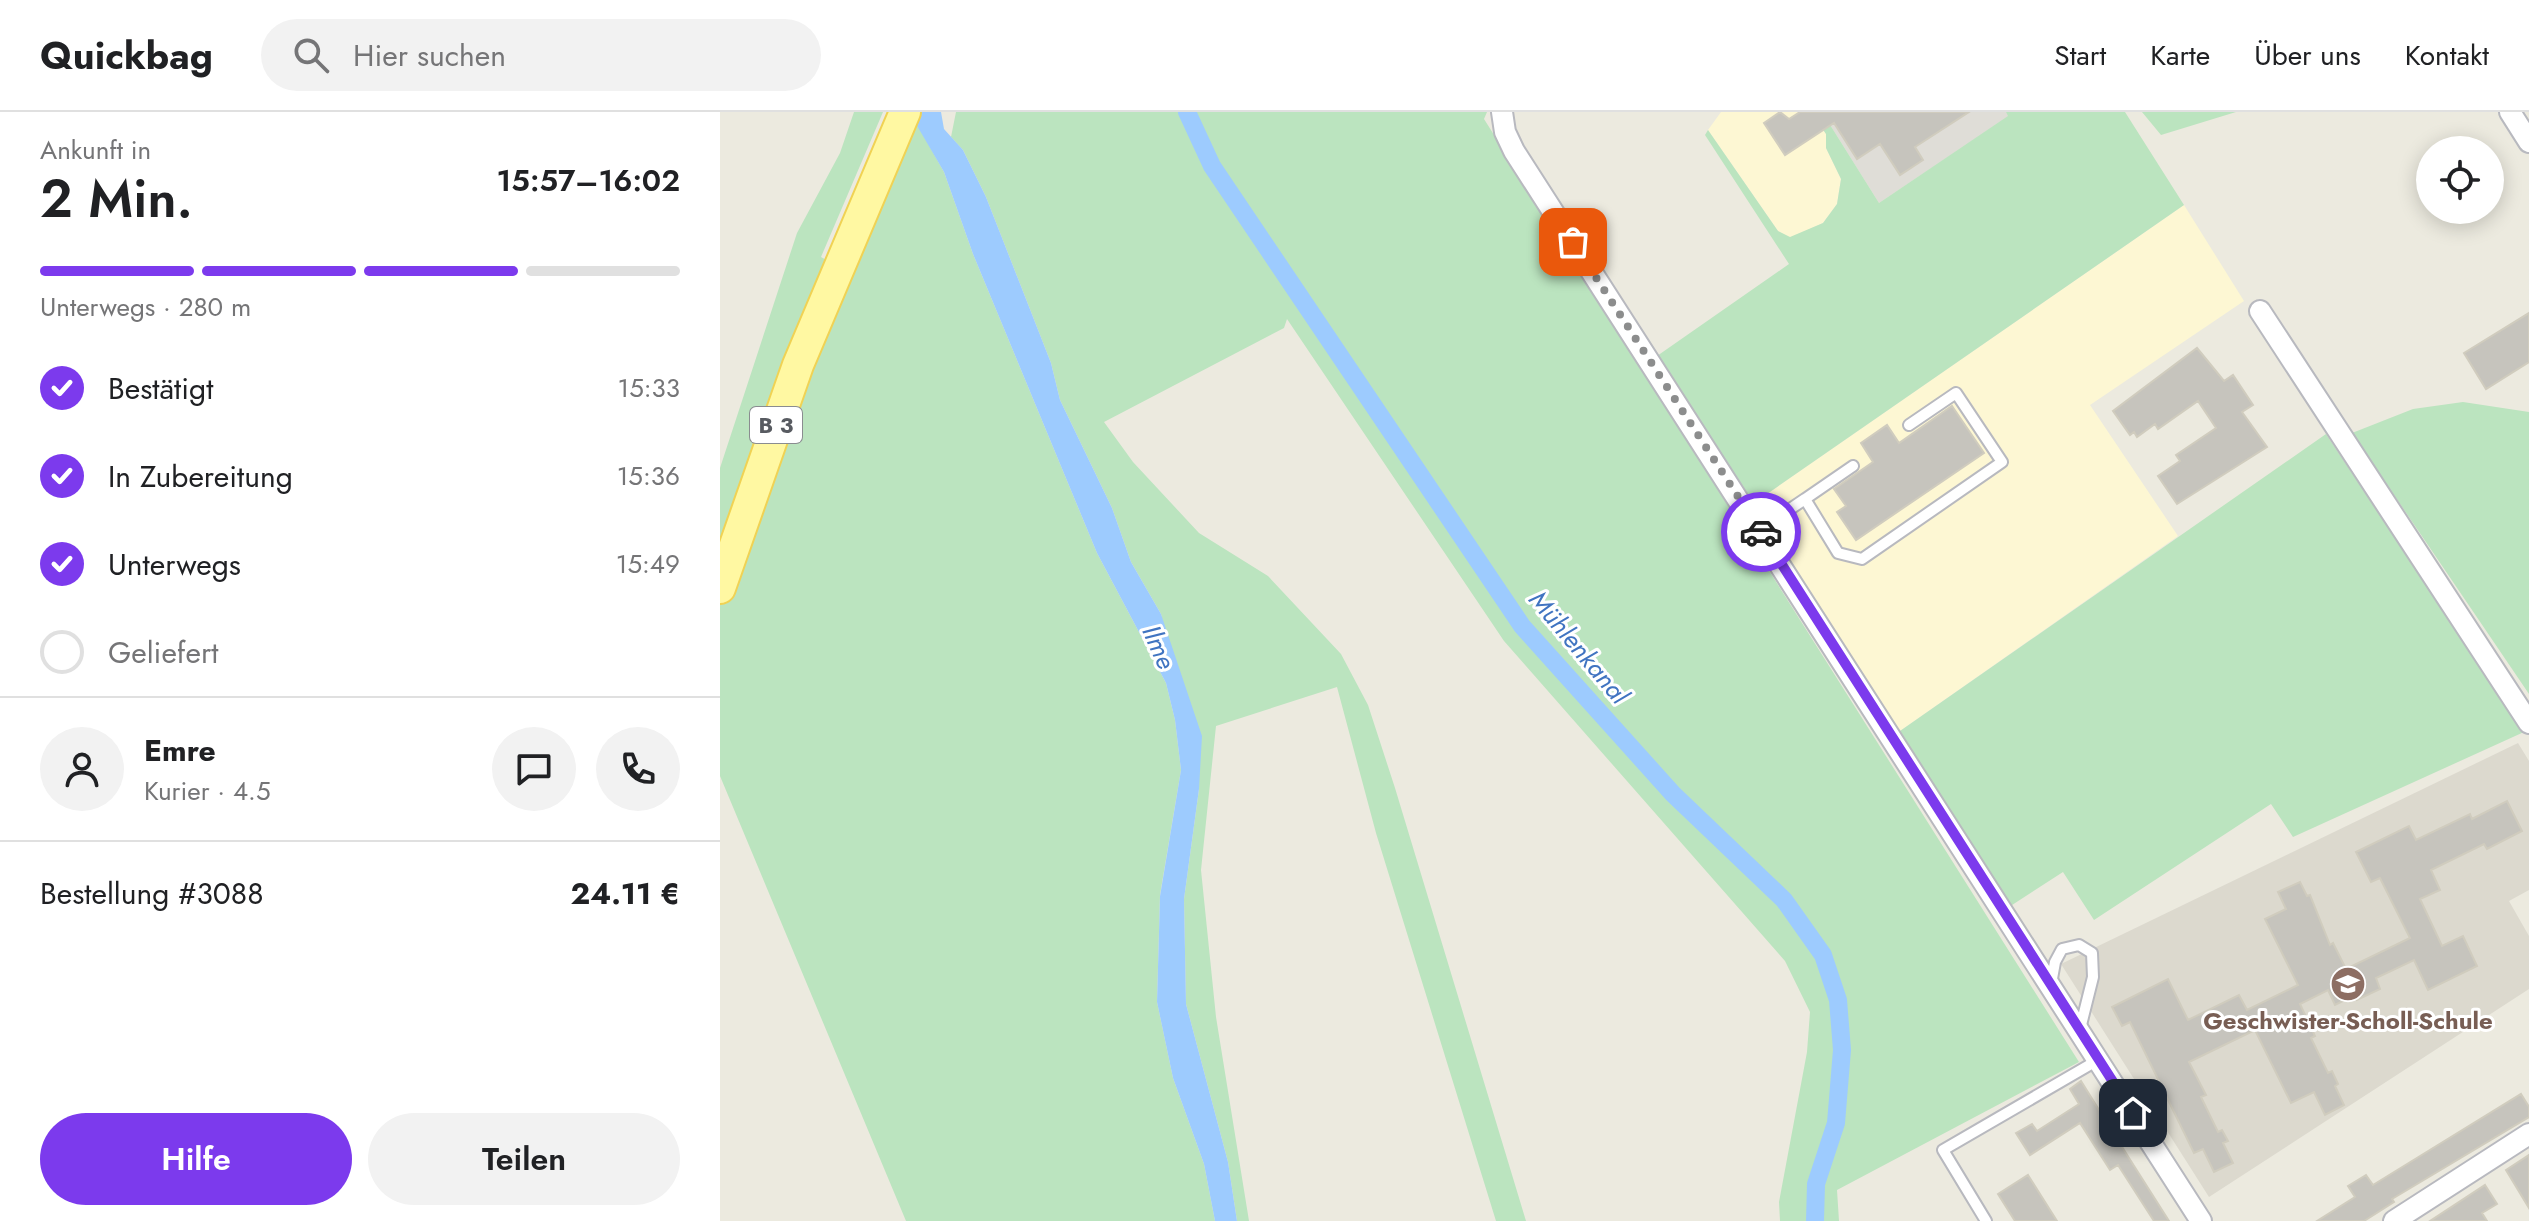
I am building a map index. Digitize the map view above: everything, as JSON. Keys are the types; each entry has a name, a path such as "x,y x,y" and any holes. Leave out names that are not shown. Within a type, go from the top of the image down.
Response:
{"main road":[{"name":"B 3","path":"720,588 763,460 838,265 905,112"}],"street":[{"path":"1502,112 1505,132 1514,151 2201,1221"},
{"path":"2510,112 2529,142"},
{"path":"2260,311 2529,723"},
{"path":"2394,1221 2529,1134"}],"lane":[{"path":"1805,499 1838,553 1862,559 2002,462 1956,393 1909,425"},
{"path":"1759,530 1853,466"},
{"path":"2051,984 2055,962 2062,949 2079,945 2092,953 2093,977 2080,1029"},
{"path":"1986,1221 1943,1150 2100,1060"}],"shaded area":[{"path":"1721,112 1811,112 1826,134 1826,148 1841,179 1837,204 1823,223 1790,238 1778,231 1708,130"},
{"path":"1822,112 2006,112 2009,116 1879,203"},
{"path":"2184,205 2244,301 2090,405 2178,536 1900,731 1754,503"},
{"path":"2518,743 2529,761 2529,890 2509,901 2529,936 2529,989 2209,1197 2061,964"}],"green space":[{"path":"854,112 883,112 821,257 851,274 917,124 944,172 973,254 1097,553 1166,683 1175,720 1181,770 1160,895 1157,1002 1173,1078 1204,1164 1215,1221 906,1221 720,776 720,468 797,233 840,153"},
{"path":"956,112 1487,112 1484,119 2079,1062 1837,1190 1839,1221 1780,1221 1779,1202 1807,1052 1810,1012 1785,961 1504,641 1287,319 1284,328 1104,422 1133,462 1199,533 1268,576 1341,654 1368,705 1526,1221 1496,1221 1376,833 1337,687 1216,726 1201,870 1216,1017 1249,1221 1237,1221 1228,1162 1186,1004 1184,899 1199,789 1161,614 1131,562 1112,508 1060,400 1051,363 986,197 963,150 951,137"},
{"path":"1811,112 1822,112 1879,203 2008,116 2006,112 2125,112 2184,205 1754,503 1657,356 1789,264 1705,135 1708,130 1778,231 1790,237 1823,223 1837,204 1841,179 1826,148 1826,134"},
{"path":"2142,112 2236,112 2161,135"},
{"path":"2463,402 2529,412 2529,694 2352,433 2413,409"},
{"path":"2326,434 2524,732 2293,837 2271,804 2094,920 2063,872 2009,907 1900,731"}],"water":[{"name":"Ilme","path":"909,112 941,112 944,129 963,150 986,197 1051,363 1060,400 1112,508 1131,562 1161,614 1202,736 1199,789 1184,899 1186,1004 1228,1162 1237,1221 1215,1221 1204,1164 1173,1078 1157,1002 1160,896 1181,770 1175,720 1166,683 1097,553 973,254 944,172"}],"building":[{"path":"1780,112 1789,119 1800,112 1969,112 1915,147 1923,160 1900,175 1880,144 1857,159 1834,123 1785,155 1764,123"},
{"path":"2529,313 2529,362 2486,389 2464,353"},
{"path":"2197,348 2224,381 2233,375 2253,405 2242,412 2267,447 2177,504 2158,476 2180,461 2176,455 2216,428 2198,401 2158,429 2155,424 2137,437 2134,432 2130,435 2113,411"},
{"path":"1952,406 1984,453 1856,540 1837,512 1846,506 1834,489 1873,462 1861,443 1887,425 1899,443"},
{"name":"Geschwister-Scholl-Schule","path":"2507,801 2522,831 2487,849 2484,844 2431,870 2440,890 2420,899 2442,946 2463,936 2477,966 2428,990 2414,960 2376,978 2380,989 2357,1000 2355,995 2335,1005 2328,990 2300,1004 2315,1036 2311,1038 2328,1073 2332,1071 2344,1105 2325,1115 2314,1092 2291,1103 2255,1030 2189,1062 2206,1095 2201,1097 2218,1132 2222,1130 2228,1141 2223,1143 2233,1163 2214,1172 2203,1149 2194,1153 2130,1022 2122,1026 2112,1007 2168,979 2188,1020 2239,995 2247,1010 2298,985 2265,919 2286,909 2278,892 2300,882 2307,896 2310,895 2330,945 2333,943 2346,969 2410,938 2380,878 2371,882 2356,852 2409,826 2416,840 2470,814 2472,819"},
{"path":"2081,1081 2169,1221 2154,1221 2118,1165 2110,1170 2080,1123 2030,1155 2016,1133 2032,1124 2037,1131 2079,1104 2070,1089"},
{"path":"2521,1094 2529,1107 2529,1117 2392,1199 2394,1202 2364,1221 2317,1221 2355,1197 2348,1186 2366,1175 2373,1185"},
{"path":"2529,1155 2529,1208 2506,1170"},
{"path":"2028,1175 2057,1221 2015,1221 1998,1194"},
{"path":"2485,1185 2497,1204 2482,1213 2487,1221 2430,1221"}],"waterway":[{"name":"Mühlenkanal","path":"1187,112 1212,166 1522,626 1673,794 1784,900 1823,955 1838,1000 1842,1050 1836,1123 1816,1184 1815,1221"}],"way so far":[{"path":"1573,242 1761,532"}],"place":[{"name":"Geschwister-Scholl-Schule","path":"2348,984"}],"route":[{"path":"1761,532 1895,746 2133,1113"}]}
